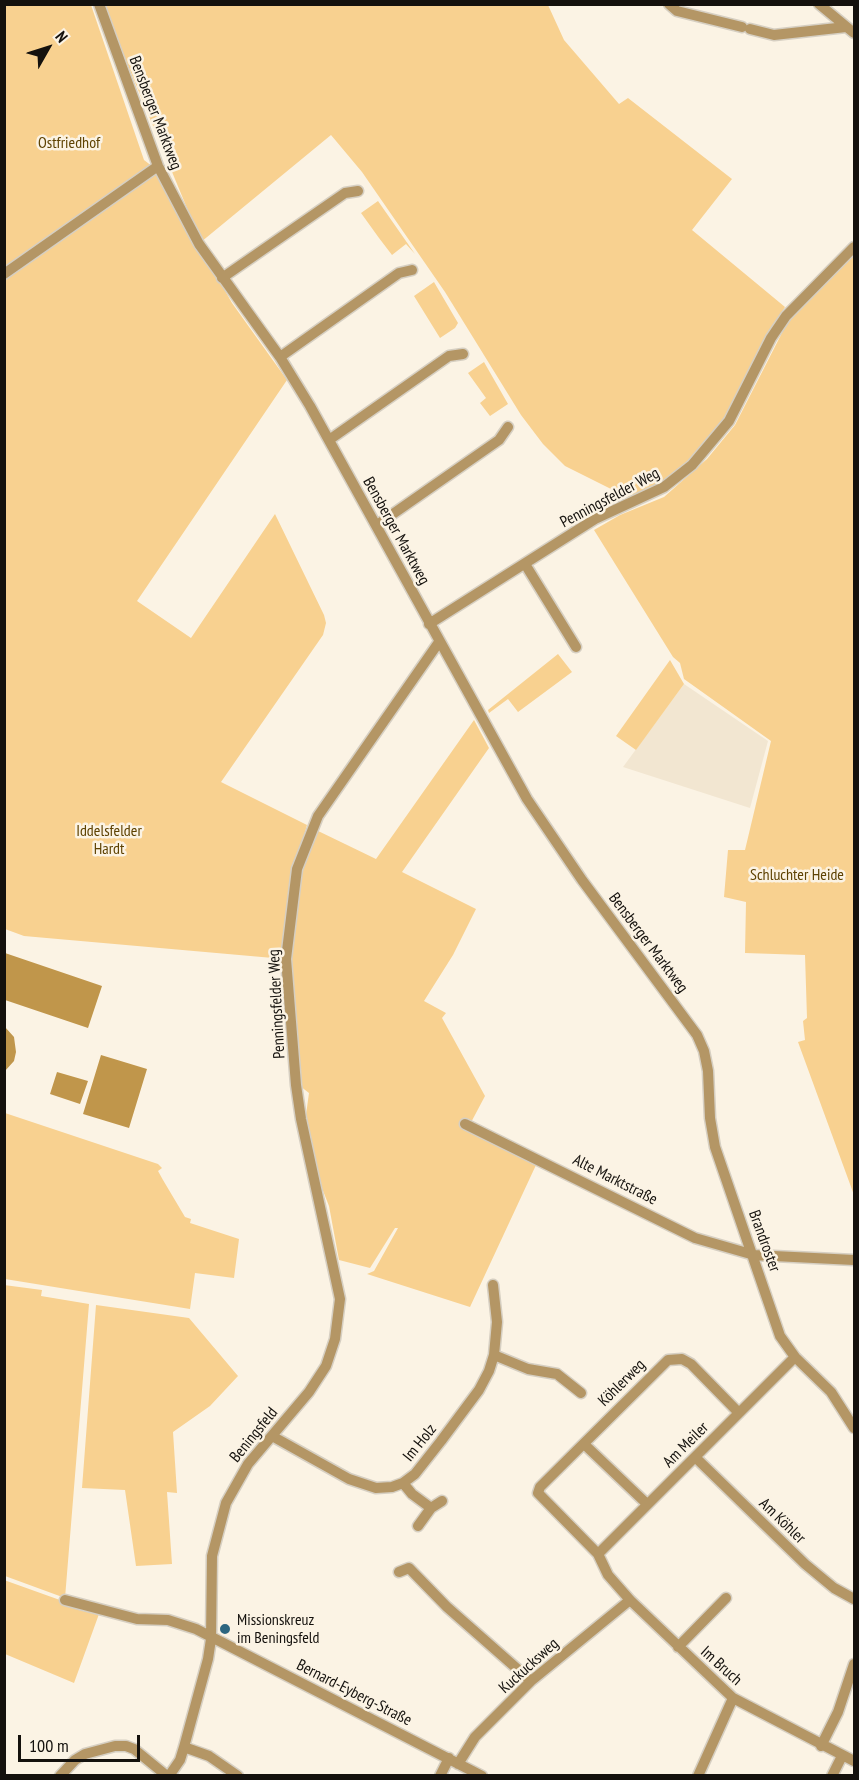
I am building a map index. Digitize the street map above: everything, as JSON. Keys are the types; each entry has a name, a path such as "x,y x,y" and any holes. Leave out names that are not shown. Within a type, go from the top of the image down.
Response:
{"street":[{"name":"Bensberger Marktweg","path":"99,4 158,166 199,244 279,357 329,440 527,799 551,837 678,1009 705,1051"},
{"path":"669,4 677,11 774,35 850,30"},
{"path":"819,4 850,30"},
{"path":"4,274 158,166"},
{"path":"222,278 345,193 358,191"},
{"name":"Penningsfelder Weg","path":"429,624 595,519 664,487 692,465 729,421 771,338 786,316 855,247"},
{"path":"279,357 399,273 412,270"},
{"path":"329,440 449,357 463,354"},
{"path":"377,525 499,440 508,427"},
{"path":"525,564 576,647"},
{"name":"Penningsfelder Weg","path":"301,1119 286,959 297,869 318,816 439,642"},
{"name":"Brandroster","path":"705,1051 710,1118 715,1147 780,1336 795,1357 851,1415 855,1428"},
{"name":"Beningsfeld","path":"168,1776 180,1760 184,1748 199,1698 211,1639 212,1556 219,1521 238,1480 309,1392 326,1366 335,1339 340,1299 301,1119"},
{"name":"Alte Marktstraße","path":"465,1124 695,1238 754,1255 855,1260"},
{"name":"Im Holz","path":"272,1436 349,1479 375,1488 393,1487 403,1483 422,1467 479,1390 494,1354 497,1322 493,1285"},
{"path":"494,1354 528,1369 557,1374 581,1393"},
{"name":"Am Meiler","path":"597,1554 795,1357"},
{"name":"Köhlerweg","path":"597,1554 538,1493 540,1487 663,1363 674,1358 691,1364 739,1413"},
{"path":"584,1444 647,1504"},
{"name":"Am Köhler","path":"695,1457 805,1564 834,1588 855,1599"},
{"path":"403,1483 412,1494 431,1508"},
{"path":"418,1526 431,1508 442,1501"},
{"name":"Im Bruch","path":"597,1554 608,1575 630,1600 733,1698 821,1746 855,1761"},
{"path":"399,1572 409,1568 447,1607 531,1681"},
{"path":"678,1647 726,1598"},
{"name":"Bernard-Eyberg-Straße","path":"65,1599 137,1620 174,1621 482,1776"},
{"name":"Kuckucksweg","path":"440,1776 531,1681 630,1600"},
{"path":"821,1746 838,1712 855,1664"},
{"path":"698,1776 733,1698"},
{"path":"60,1776 75,1760 85,1754 115,1746 134,1749 168,1776"},
{"path":"184,1748 209,1756 238,1776"},
{"path":"832,1776 842,1756"}],"shaded area":[{"path":"684,684 768,741 750,808 623,767"},
{"path":"5,953 102,986 88,1028 5,1000"},
{"path":"5,1027 14,1037 16,1052 14,1061 5,1071"},
{"path":"101,1055 147,1069 129,1128 83,1114"},
{"path":"57,1072 88,1081 80,1104 50,1094"}],"green space":[{"path":"5,5 91,5 144,160 157,170 232,303 287,380 137,601 191,638 275,514 324,615 326,623 323,635 221,782 307,825 298,857 285,962 273,958 24,936 5,929"},
{"path":"103,5 548,5 564,40 619,104 628,98 732,179 692,230 785,307 763,342 721,426 683,468 657,486 631,499 565,466 543,444 521,415 445,292 362,172 331,135 201,242"},
{"path":"378,201 415,254 406,244 392,255 361,213"},
{"name":"Schluchter Heide","path":"854,254 854,1195 798,1042 805,1040 803,1021 807,1018 805,955 745,953 746,902 724,897 728,850 745,850 771,741 684,679 680,663 673,657 594,530 620,515 664,497 707,459 735,425 786,325 803,303"},
{"path":"434,282 458,323 455,328 440,338 414,296"},
{"path":"484,362 508,404 490,416 480,403 486,398 468,373"},
{"path":"558,654 572,672 518,712 508,699 489,713 488,710"},
{"path":"670,660 684,684 636,750 616,736"},
{"path":"474,720 489,748 402,872 476,909 453,955 424,1001 446,1013 442,1018 485,1096 467,1130 536,1165 470,1307 367,1274 374,1271 398,1228 395,1228 370,1268 339,1260 329,1206 316,1173 305,1122 309,1093 300,1086 291,964 301,868 314,829 376,859"},
{"path":"5,1113 158,1164 162,1168 158,1171 185,1217 191,1219 190,1223 239,1239 234,1278 195,1273 190,1309 5,1279"},
{"path":"4,1285 42,1290 41,1296 89,1304 65,1598 5,1576"},
{"path":"96,1305 189,1318 238,1376 210,1406 173,1432 177,1493 167,1492 172,1564 136,1566 125,1490 82,1488"},
{"path":"4,1580 99,1614 74,1683 5,1654"}],"place":[{"name":"Missionskreuz im Beningsfeld","path":"225,1629"}],"park label":[{"name":"Ostfriedhof","path":"69,143"},
{"name":"Iddelsfelder Hardt","path":"109,840"}]}
